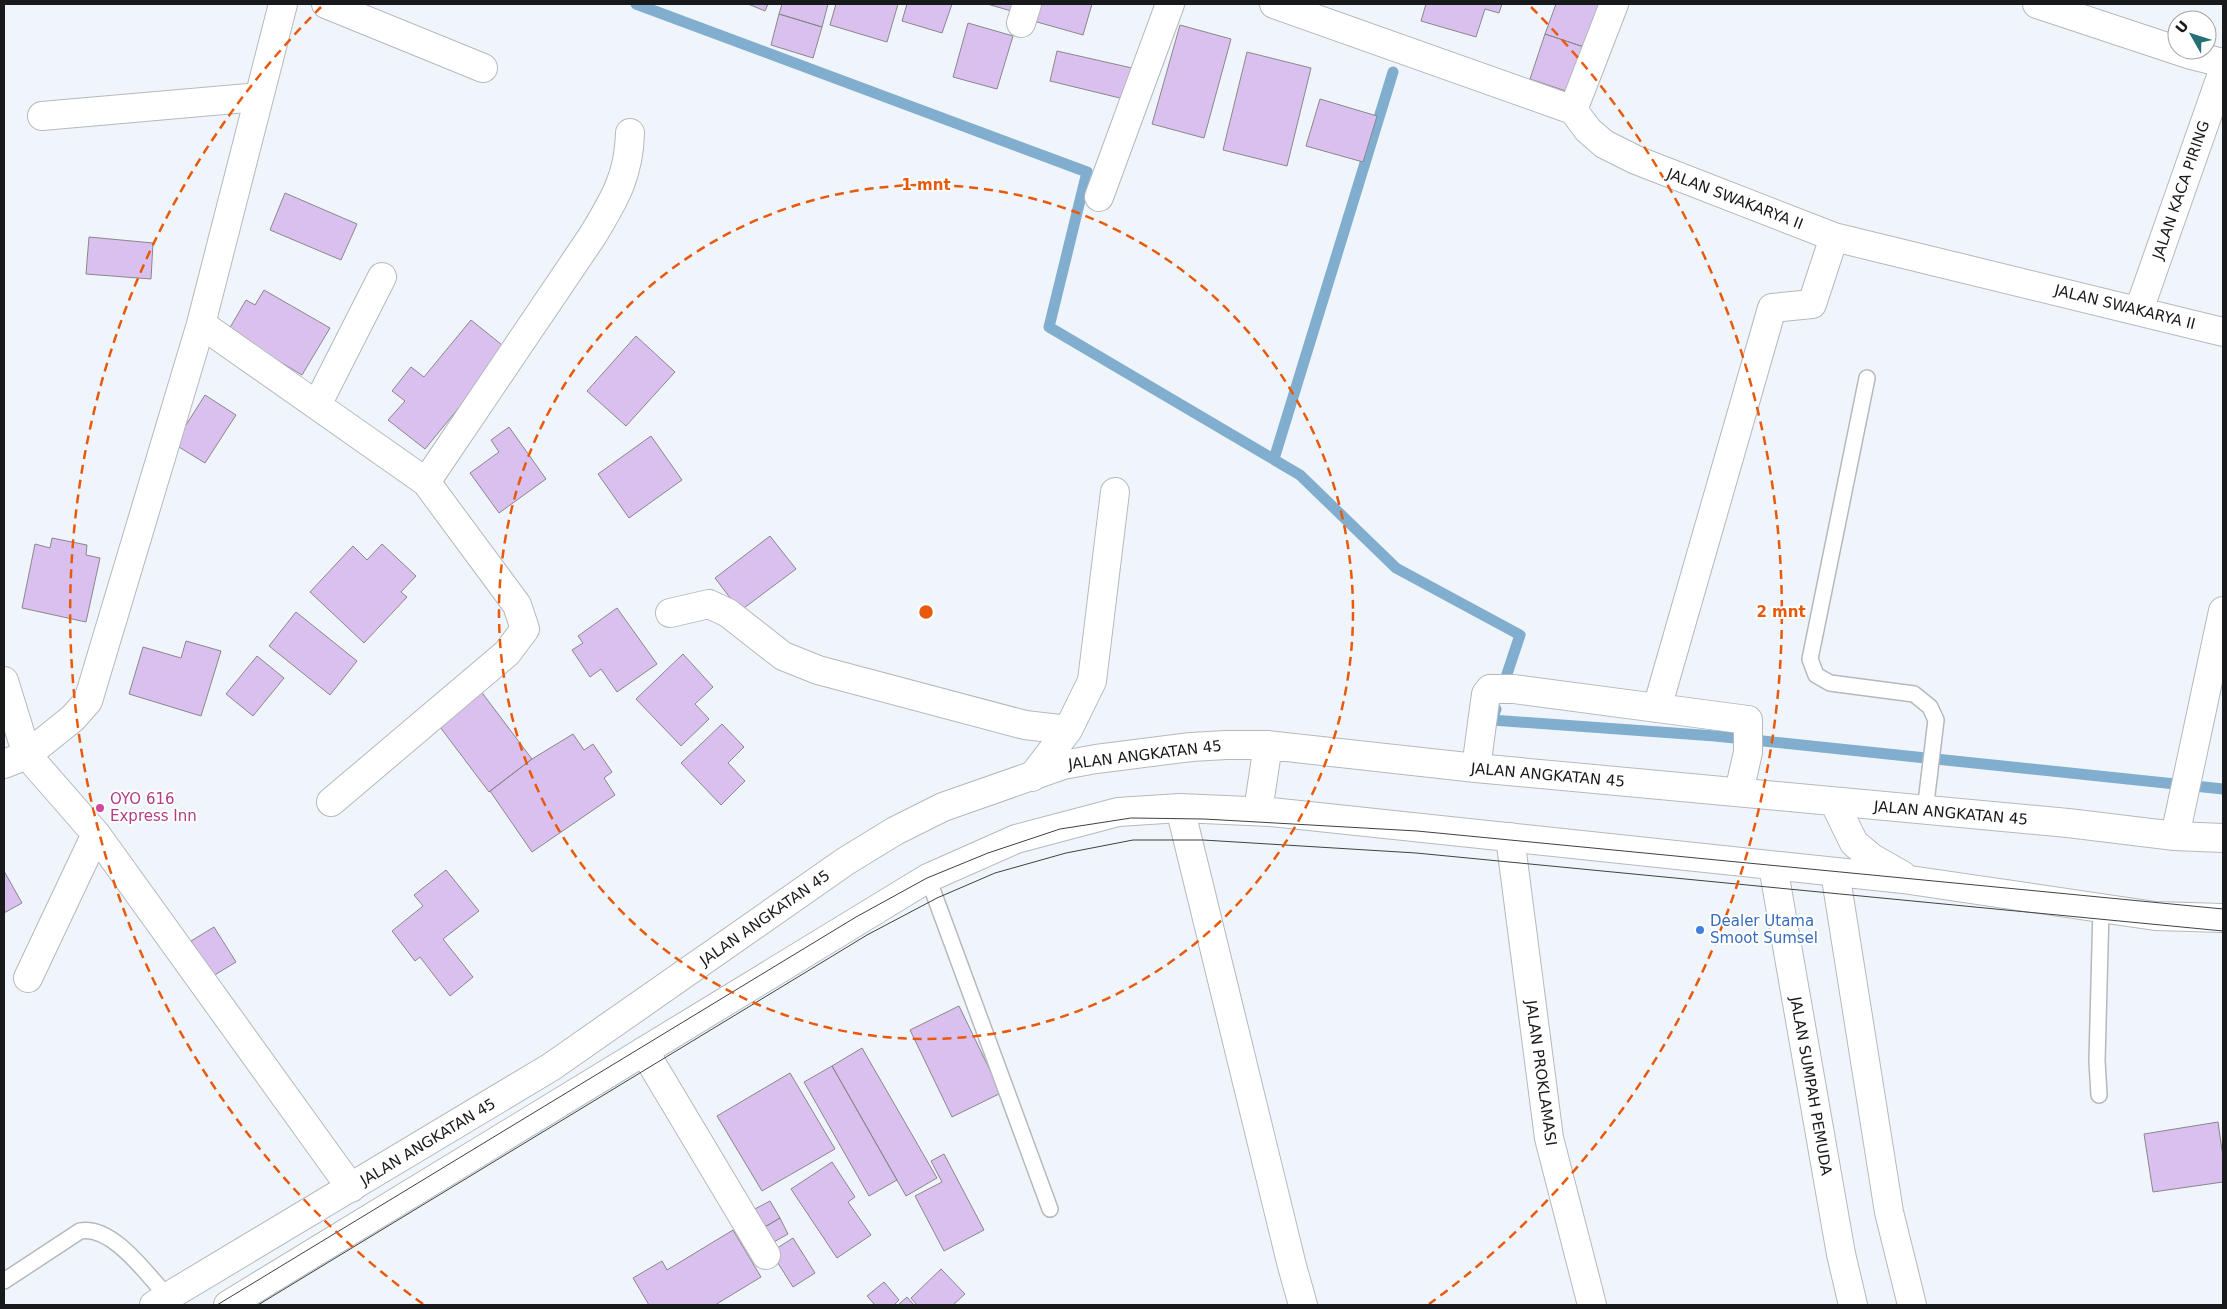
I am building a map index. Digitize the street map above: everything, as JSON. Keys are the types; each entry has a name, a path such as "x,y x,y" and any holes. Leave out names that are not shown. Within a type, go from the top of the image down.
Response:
{"street":[{"path":"16,759 73,718 88,701 201,324 283,4"},
{"path":"326,4 483,68"},
{"path":"1099,197 1170,4"},
{"path":"1274,4 1573,110 1614,4"},
{"path":"2037,4 2192,56 2223,63"},
{"name":"JALAN KACA PIRING","path":"2139,310 2223,71"},
{"path":"42,116 259,97"},
{"name":"JALAN SWAKARYA II","path":"1573,110 1588,130 1598,139 1636,160 1834,237 2223,332"},
{"path":"426,482 593,235 618,193 629,154 630,133"},
{"path":"1657,708 1772,308 1812,304 1834,237"},
{"path":"318,405 382,277"},
{"path":"201,324 426,482 517,604 525,629 507,653 331,802"},
{"path":"1032,777 1068,730 1092,681 1115,492"},
{"path":"670,613 709,604 728,613 783,656 818,670 1024,725 1068,730"},
{"path":"2176,828 2223,610"},
{"path":"4,681 16,759 96,834 351,1188"},
{"path":"1476,768 1484,700 1502,689 1748,720 1748,752 1740,792"},
{"path":"1258,812 1268,745"},
{"name":"JALAN ANGKATAN 45","path":"161,1301 551,1067 846,861 887,836 943,807 1063,765 1191,747 1268,745 1476,768 1925,811 2068,823 2176,828 2223,838"},
{"path":"1834,802 1854,843 1872,858 1911,880"},
{"path":"1180,808 1303,1305"},
{"path":"228,1305 928,878 1016,839 1118,812 1180,808 1258,812 1911,880 2154,916 2223,918"},
{"path":"28,978 96,834"},
{"name":"JALAN PROKLAMASI","path":"1510,837 1549,1138 1592,1305"},
{"name":"JALAN SUMPAH PEMUDA","path":"1773,866 1839,1244 1853,1305"},
{"path":"1835,872 1889,1212 1912,1305"},
{"path":"644,1051 766,1255"}],"lane":[{"path":"1867,378 1810,658 1816,676 1830,683 1914,694 1930,707 1936,720 1925,811"},
{"path":"928,878 1050,1209"},
{"path":"2099,1095 2097,1061 2101,908"},
{"path":"4,1281 80,1231 89,1229 106,1236 123,1248 161,1301"}],"building":[{"path":"748,4 768,4 765,11"},
{"path":"782,4 828,4 822,27 779,14"},
{"path":"836,4 898,4 887,42 830,25"},
{"path":"907,4 952,4 942,33 902,21"},
{"path":"987,4 1018,4 1015,12"},
{"path":"1035,4 1092,4 1083,35 1030,20"},
{"path":"1426,4 1502,4 1499,13 1485,9 1476,37 1421,21"},
{"path":"1556,4 1599,4 1584,47 1545,34"},
{"path":"779,14 822,27 813,58 771,45"},
{"path":"968,23 1013,36 997,89 953,77"},
{"path":"1180,25 1231,39 1204,138 1152,124"},
{"path":"1545,34 1584,47 1569,92 1530,79"},
{"path":"1057,51 1132,68 1124,99 1050,81"},
{"path":"1247,52 1311,68 1287,166 1223,150"},
{"path":"1320,99 1377,116 1363,162 1306,146"},
{"path":"285,193 357,224 341,260 270,230"},
{"path":"89,237 153,243 151,279 86,274"},
{"path":"264,290 330,328 302,375 228,331 246,300 255,305"},
{"path":"471,320 507,349 425,449 388,420 405,401 392,391 411,367 424,377"},
{"path":"636,336 675,372 626,426 587,391"},
{"path":"205,395 236,415 205,463 174,444"},
{"path":"509,427 546,479 499,513 470,473 499,452 491,440"},
{"path":"651,436 682,480 629,518 598,474"},
{"path":"770,536 796,569 740,611 715,578"},
{"path":"52,538 87,545 86,555 100,558 86,622 22,608 35,544 50,548"},
{"path":"382,544 416,576 401,592 407,597 364,643 310,592 353,546 367,560"},
{"path":"617,608 657,664 617,692 601,669 590,677 572,650 583,643 578,636"},
{"path":"296,612 357,661 330,695 269,646"},
{"path":"186,641 221,651 201,716 129,694 143,647 181,658"},
{"path":"683,654 713,687 695,704 709,719 681,746 636,699"},
{"path":"257,656 284,678 253,716 226,694"},
{"path":"480,690 532,759 489,792 437,723"},
{"path":"722,724 744,747 728,763 745,781 721,805 681,763"},
{"path":"573,734 584,750 593,744 612,772 604,778 615,795 532,852 490,791 532,759"},
{"path":"446,870 479,911 443,939 473,977 450,996 420,957 415,961 392,931 423,906 414,895"},
{"path":"4,871 22,903 4,913"},
{"path":"214,927 236,962 213,976 191,941"},
{"path":"959,1006 1001,1093 952,1117 910,1030"},
{"path":"862,1048 937,1178 906,1196 832,1066"},
{"path":"832,1066 897,1180 869,1196 804,1082"},
{"path":"790,1073 835,1149 762,1191 717,1116"},
{"path":"2218,1122 2223,1157 2223,1182 2153,1192 2144,1134"},
{"path":"944,1154 984,1230 944,1251 915,1196 942,1182 931,1161"},
{"path":"832,1162 855,1197 848,1202 871,1235 837,1258 791,1189"},
{"path":"770,1201 780,1218 763,1228 753,1210"},
{"path":"780,1218 788,1234 772,1243 763,1228"},
{"path":"733,1230 761,1277 715,1305 649,1305 633,1278 662,1261 667,1270"},
{"path":"793,1238 815,1273 793,1287 771,1252"},
{"path":"941,1269 965,1294 953,1305 917,1305 911,1298"},
{"path":"884,1282 899,1300 894,1305 875,1305 867,1296"},
{"path":"907,1297 914,1305 898,1305"}],"waterway":[{"path":"636,4 1087,172 1049,327 1300,475 1396,568 1520,635 1502,689"},
{"path":"1274,459 1393,72"},
{"path":"1496,709 1492,720 1715,736 2223,789"}],"tram line":[{"path":"217,1305 856,917 927,878 988,853 1060,829 1131,818 1204,819 1417,831 2223,909"},
{"path":"258,1305 867,935 937,898 995,873 1066,853 1133,840 1203,840 1416,853 2223,931"}],"place":[{"name":"OYO 616 Express Inn","path":"100,808"},
{"name":"Dealer Utama Smoot Sumsel","path":"1700,930"}]}
